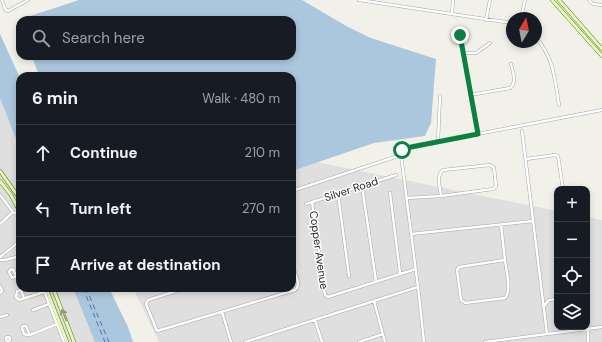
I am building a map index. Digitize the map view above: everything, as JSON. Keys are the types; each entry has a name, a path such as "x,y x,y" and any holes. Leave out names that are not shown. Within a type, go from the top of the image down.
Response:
{"main road":[{"path":"552,0 602,56"},
{"path":"559,0 602,49"},
{"path":"0,171 16,193"},
{"path":"0,181 16,205"},
{"path":"46,292 66,342"},
{"path":"55,292 74,342"}],"street":[{"path":"2,0 8,11 28,0"},
{"path":"359,0 506,22"},
{"path":"385,4 386,0"},
{"path":"452,14 453,0"},
{"path":"486,20 490,0"},
{"path":"522,12 525,0"},
{"path":"589,0 593,4 602,5"},
{"path":"460,35 478,134"},
{"path":"463,53 476,53 490,43"},
{"path":"542,46 554,70 559,105"},
{"path":"470,95 510,88 513,86 514,82 511,64"},
{"path":"438,141 440,96"},
{"path":"424,342 401,155 402,150 438,141 602,110"},
{"path":"522,131 547,334"},
{"path":"296,190 401,155"},
{"path":"526,159 555,155 558,156 563,186"},
{"path":"407,198 441,196 493,189 496,186 494,168 490,165 443,170 440,172 439,176 441,196"},
{"name":"Silver Road","path":"306,204 396,175"},
{"path":"362,186 376,281 416,269"},
{"path":"390,193 400,273"},
{"path":"338,194 349,276"},
{"path":"0,195 14,212 0,224"},
{"name":"Copper Avenue","path":"312,202 325,295 328,297 376,281"},
{"path":"411,234 533,221"},
{"path":"501,225 505,260 508,287 508,295 505,298 465,303 462,302 457,270 459,267 505,260"},
{"path":"0,258 16,244"},
{"path":"0,258 5,260 16,257"},
{"path":"296,275 299,284 296,289"},
{"path":"0,286 2,291 0,293"},
{"path":"245,342 418,287"},
{"path":"24,298 44,292 66,342"},
{"path":"173,292 148,300 146,304 157,331 288,292"},
{"path":"543,296 549,300 554,299"},
{"path":"544,306 549,300"},
{"path":"374,301 385,342"},
{"path":"33,310 49,304"},
{"path":"222,312 231,342"},
{"path":"0,317 7,314"},
{"path":"315,320 322,342"},
{"path":"30,335 57,324"},
{"path":"590,329 602,327"},
{"path":"485,342 580,330"},
{"path":"588,330 588,342"},
{"path":"359,342 383,334"},
{"path":"0,340 5,339"}],"shaded area":[{"path":"0,95 16,137 16,292 76,292 95,342 0,342"},
{"path":"296,158 554,210 554,330 590,330 590,218 602,220 602,342 159,342 135,292 296,292"}],"water":[{"path":"79,0 302,0 348,27 371,38 436,59 431,123 425,136 374,143 296,170 296,72 38,72 33,60 296,60 296,16 30,16"},
{"path":"0,34 17,72 16,72 16,139 0,98"},
{"path":"75,292 111,292 128,327 133,342 95,342"}],"ferry route":[{"path":"85,292 105,342"},
{"path":"88,292 109,342"}],"route":[{"path":"402,150 478,134 460,35"}]}
